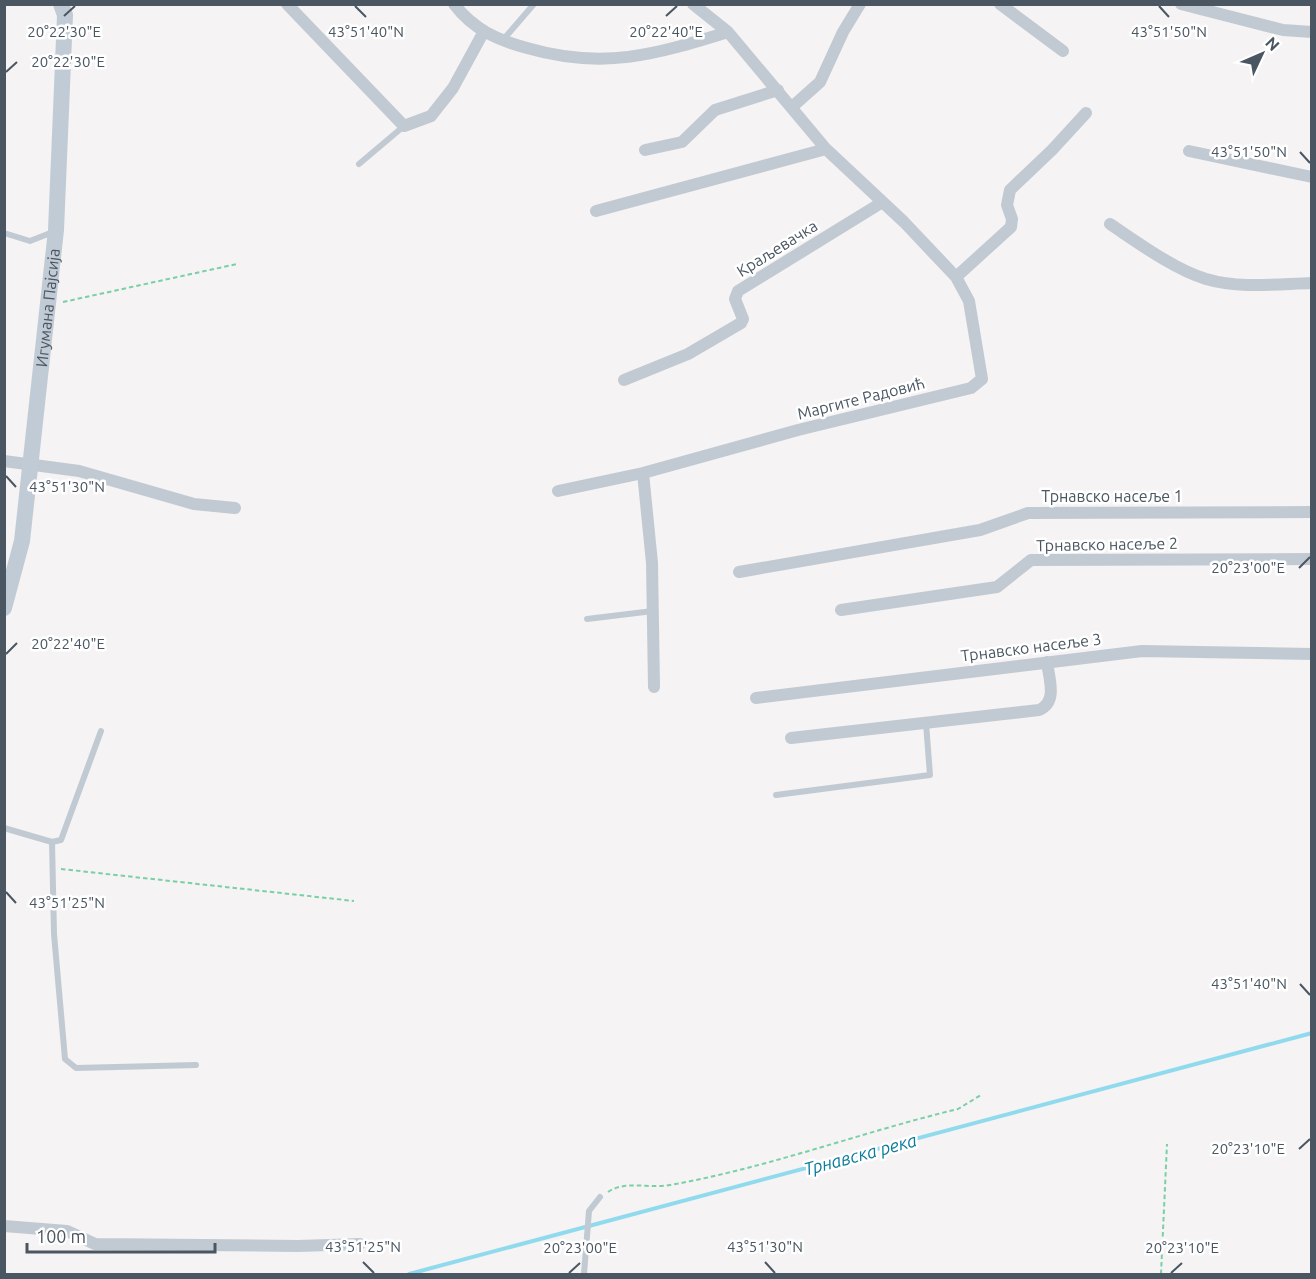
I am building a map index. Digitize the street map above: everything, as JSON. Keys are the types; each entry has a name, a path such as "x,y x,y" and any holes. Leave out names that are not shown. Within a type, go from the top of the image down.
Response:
{"street":[{"name":"Игумана Пајсија","path":"4,608 22,541 56,231 65,15 61,4"},
{"path":"286,4 404,126 431,116 453,88 483,33"},
{"path":"454,4 483,33 502,41 549,54 586,61 629,57 674,49 728,32"},
{"name":"Маргите Радовић","path":"558,491 643,473 798,430 971,388 982,378 969,302 956,277 904,222 881,203 826,149 728,32 693,4"},
{"path":"792,108 820,82 843,32 860,4"},
{"path":"1000,4 1063,51"},
{"path":"1181,4 1283,30 1311,32"},
{"path":"645,150 682,142 715,110 778,90"},
{"path":"956,277 1008,231 1012,223 1006,205 1010,190 1086,113"},
{"path":"596,211 826,149"},
{"path":"1189,152 1311,177"},
{"name":"Краљевачка","path":"624,380 688,354 741,324 743,319 735,299 738,291 881,203"},
{"path":"1110,224 1152,252 1205,279 1242,285 1311,284"},
{"path":"4,461 98,475 141,491 194,504 235,508"},
{"path":"643,473 652,563 654,687"},
{"name":"Трнавско насеље 1","path":"739,572 980,530 1028,513 1311,512"},
{"name":"Трнавско насеље 2","path":"841,610 997,587 1031,560 1311,559"},
{"name":"Трнавско насеље 3","path":"756,698 1142,651 1311,654"},
{"path":"791,738 1039,710 1047,707 1051,700 1047,662"},
{"path":"4,1226 56,1229 95,1244 298,1246 360,1244"}],"lane":[{"path":"502,41 534,4"},
{"path":"359,164 404,126"},
{"path":"4,232 30,240 56,231"},
{"path":"587,619 653,611"},
{"path":"776,795 930,775 926,722"},
{"path":"4,828 52,842 61,840 101,731"},
{"path":"52,842 54,934 64,1059 76,1068 195,1065"},
{"path":"584,1275 589,1211 600,1197"}],"path":[{"path":"49,305 237,264"},
{"path":"53,868 354,901"},
{"path":"600,1197 616,1186 668,1186 746,1167 958,1109 981,1095"},
{"path":"1161,1275 1167,1144"}],"waterway":[{"name":"Трнавска река","path":"409,1274 1312,1033"}]}
